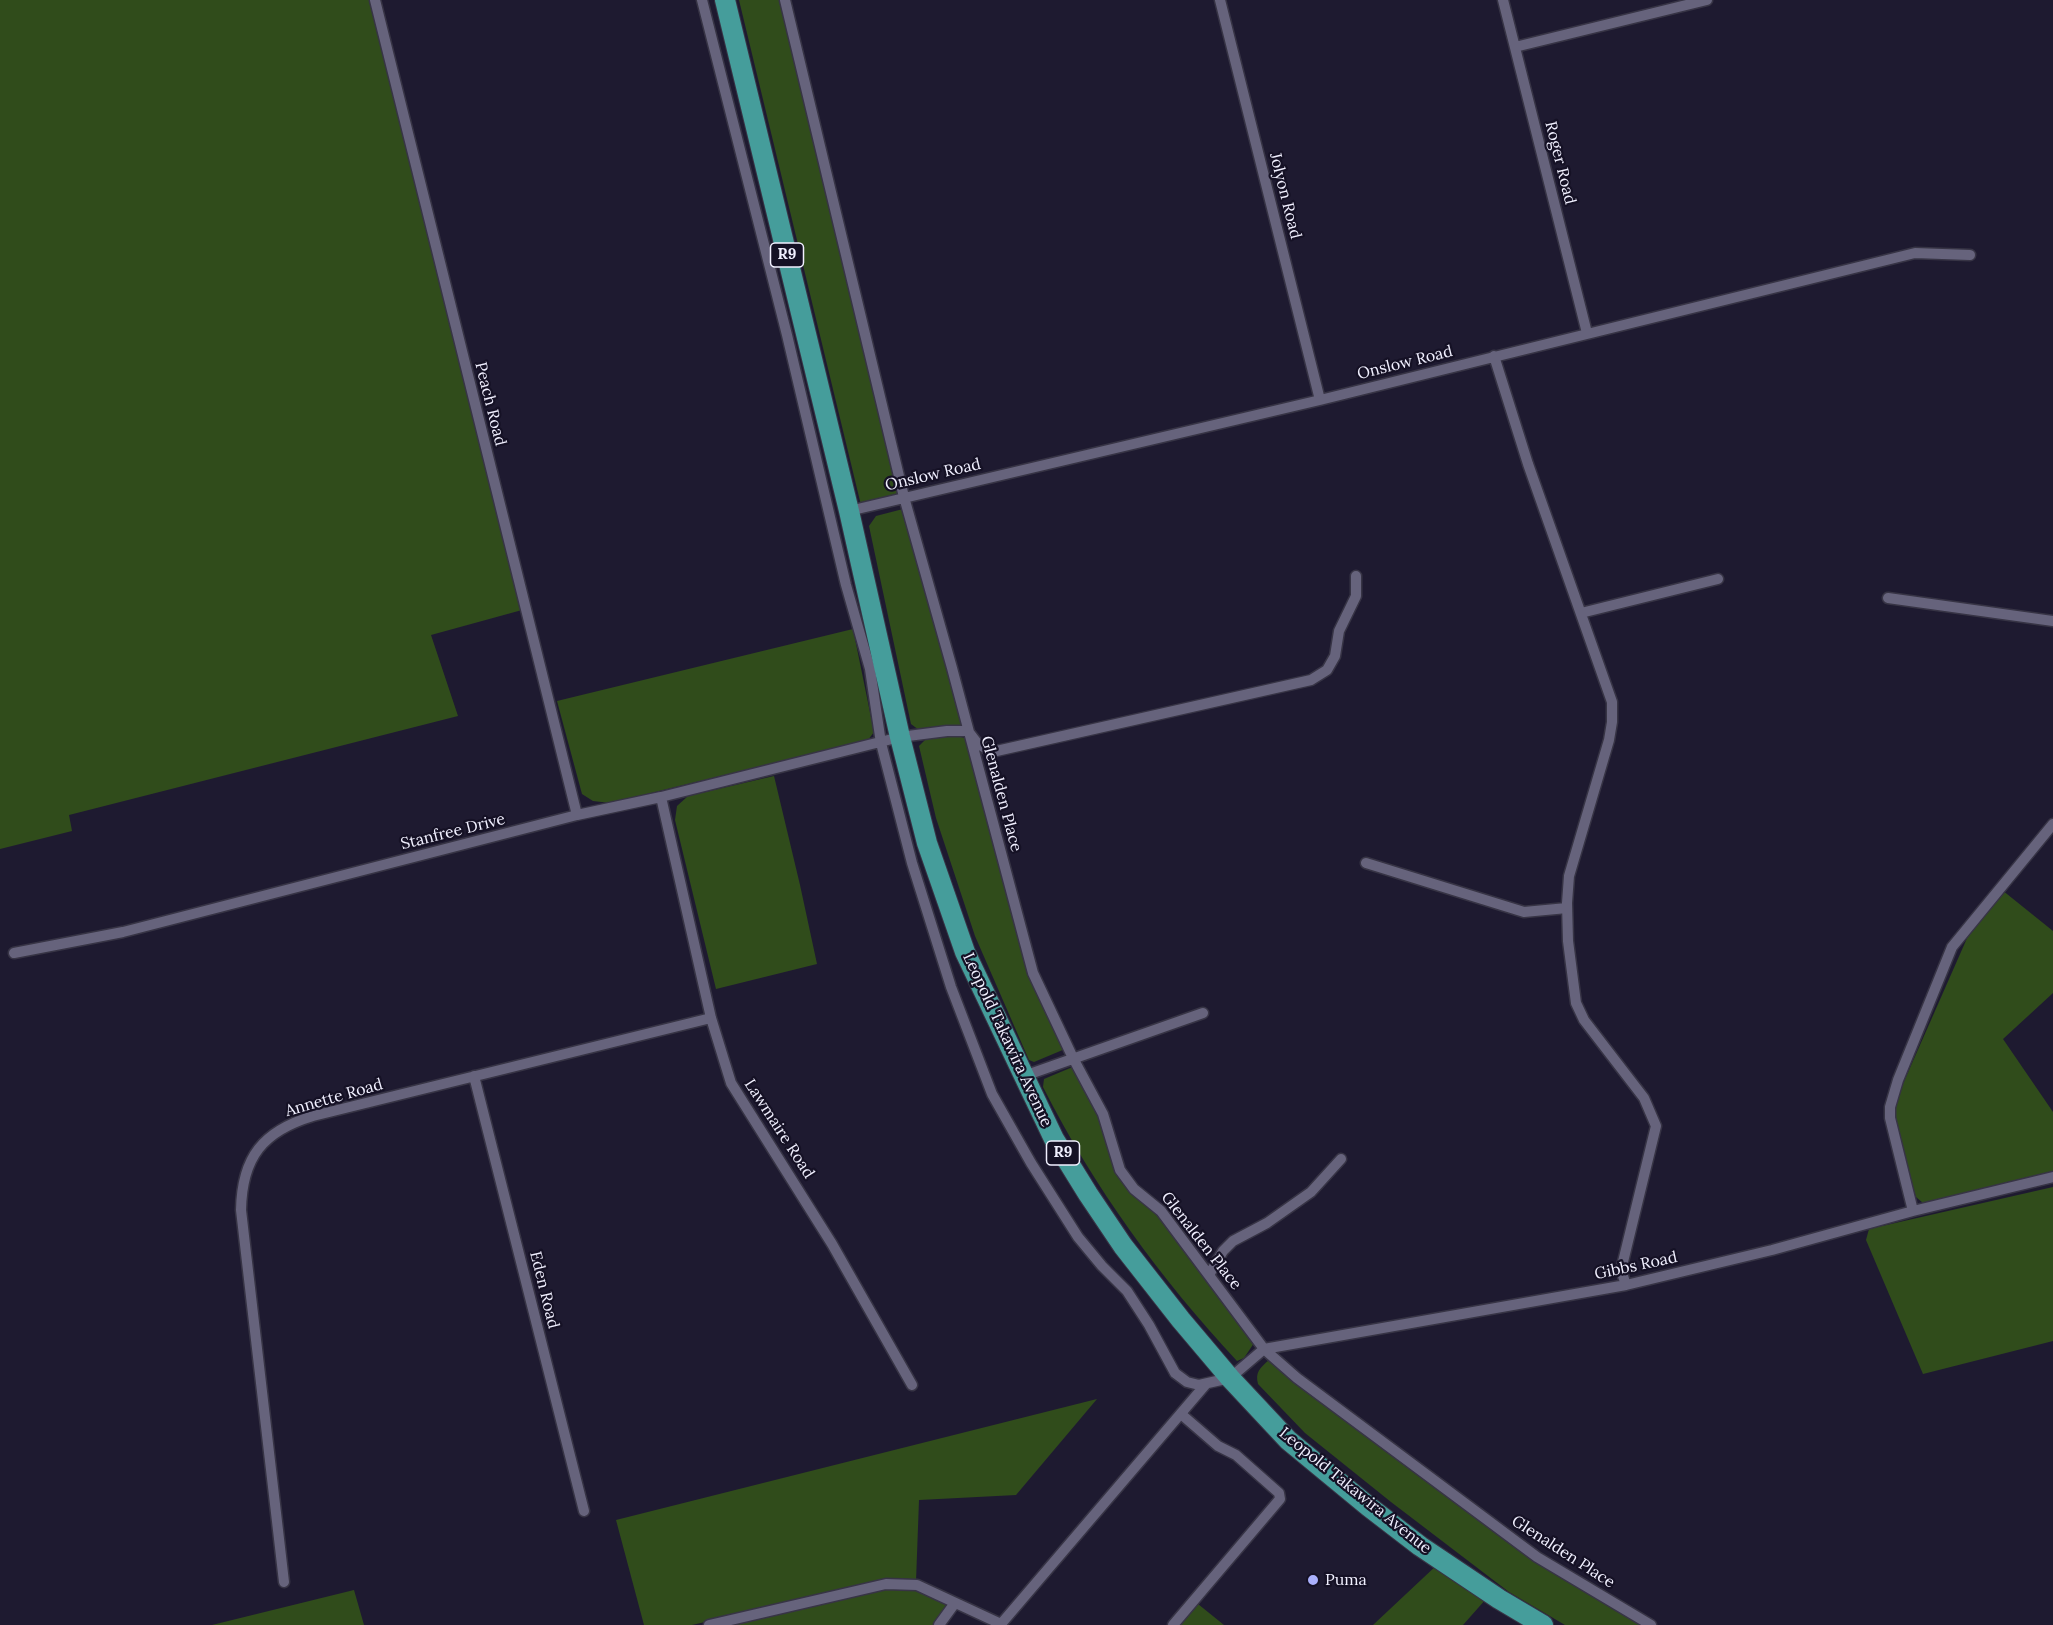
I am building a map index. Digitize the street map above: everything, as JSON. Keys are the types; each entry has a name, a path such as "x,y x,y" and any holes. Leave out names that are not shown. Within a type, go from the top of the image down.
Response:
{"highway":[{"name":"R9","path":"725,0 849,511"},
{"name":"Leopold Takawira Avenue","path":"849,511 847,546 890,740 965,952 1054,1139 1130,1255 1230,1378 1288,1440 1420,1546 1499,1599 1543,1625"}],"street":[{"name":"Peach Road","path":"375,0 577,815"},
{"path":"702,0 787,335 847,546"},
{"name":"Glenalden Place","path":"785,0 904,497 924,563 1033,973 1073,1058 1103,1114 1120,1170 1134,1189 1161,1211 1264,1349 1297,1378 1537,1557 1651,1625"},
{"name":"Jolyon Road","path":"1221,0 1320,400"},
{"name":"Roger Road","path":"1503,0 1587,333"},
{"path":"1515,47 1707,0"},
{"name":"Onslow Road","path":"849,511 1320,400 1914,253 1970,255"},
{"path":"787,335 809,348"},
{"path":"1494,357 1528,464 1612,702 1609,740 1569,876 1567,908 1568,941 1576,1003 1584,1020 1644,1098 1656,1126 1621,1270 1626,1285"},
{"path":"968,730 978,744 992,752 1311,680 1327,670 1335,656 1339,631 1356,596 1356,576"},
{"path":"1581,613 1718,579"},
{"path":"1888,598 2053,621"},
{"name":"Stanfree Drive","path":"14,953 123,932 577,815 661,797 890,740 968,730"},
{"path":"890,740 912,863 951,987 992,1094 1031,1163 1078,1237 1127,1291 1149,1325 1175,1373 1181,1379 1192,1384 1206,1384 1230,1378 1264,1349"},
{"name":"Lawmaire Road","path":"661,797 711,1018 725,1067 739,1098 796,1183 912,1385"},
{"path":"1913,1211 1890,1118 1890,1107 1898,1080 1952,947 2053,824"},
{"path":"1366,862 1524,912 1567,908"},
{"path":"1024,1076 1203,1013"},
{"name":"Annette Road","path":"284,1582 241,1210 241,1190 246,1168 260,1148 273,1133 293,1122 711,1018"},
{"name":"Eden Road","path":"474,1076 584,1511"},
{"path":"1209,1275 1223,1251 1233,1241 1267,1223 1311,1192 1341,1160"},
{"name":"Gibbs Road","path":"1264,1349 1626,1285 1772,1250 1913,1211 2053,1177"},
{"path":"709,1625 886,1584 917,1586 1001,1624 1206,1384"},
{"path":"1173,1625 1280,1499 1279,1493 1236,1455 1218,1446 1180,1414"},
{"path":"939,1625 955,1603"}],"green space":[{"path":"0,0 369,0 522,610 431,635 458,716 69,815 72,831 0,849"},
{"path":"739,0 782,0 901,496 861,505"},
{"path":"903,509 963,725 919,730 911,724 869,526 876,516"},
{"path":"853,629 874,732 868,740 610,803 593,801 582,794 557,701"},
{"path":"952,734 967,739 1029,973 1065,1049 1034,1062 1029,1060 975,936 936,818 919,746 927,738"},
{"path":"774,776 817,964 716,989 675,820 677,806 688,796"},
{"path":"2002,890 2053,931 2053,993 2003,1039 2053,1112 2053,1171 1923,1203 1916,1197 1899,1143 1894,1116 1898,1095 1968,936"},
{"path":"1075,1066 1101,1117 1112,1153 1254,1343 1244,1358 1237,1361 1181,1297 1130,1231 1084,1161 1043,1087 1044,1079"},
{"path":"2053,1187 2053,1341 1923,1374 1866,1240 1869,1229"},
{"path":"1269,1360 1274,1361 1536,1559 1645,1625 1565,1625 1509,1592 1305,1433 1258,1384 1259,1370"},
{"path":"1097,1399 1016,1495 919,1500 916,1581 885,1580 692,1625 644,1625 616,1520"},
{"path":"1438,1564 1486,1599 1463,1625 1373,1625"},
{"path":"886,1588 916,1590 949,1605 933,1625 727,1625"},
{"path":"354,1590 364,1625 212,1625"},
{"path":"1198,1604 1224,1625 1180,1625"}],"place":[{"name":"Puma","path":"1313,1580"}]}
